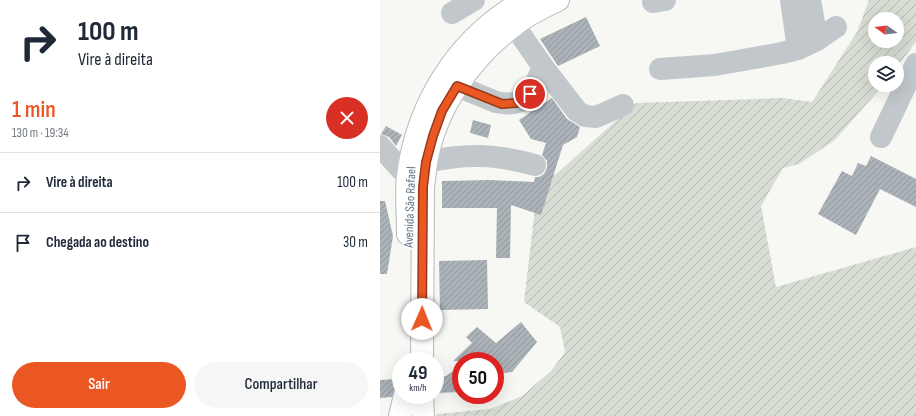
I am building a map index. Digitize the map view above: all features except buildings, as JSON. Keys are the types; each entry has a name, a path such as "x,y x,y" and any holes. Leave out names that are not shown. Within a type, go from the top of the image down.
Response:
{"main road":[{"name":"Avenida São Rafael","path":"407,352 408,177 414,147 423,117 438,86 457,57 485,28 524,0"},
{"name":"Avenida São Rafael","path":"422,352 423,187 426,162 442,111 472,65 492,43 514,25 558,0"},
{"path":"400,416 403,404"},
{"path":"422,404 423,416"}],"street":[{"path":"452,12 474,0"},
{"path":"791,0 808,44"},
{"path":"808,44 810,0"},
{"path":"514,25 577,111 585,116 596,117 623,105"},
{"path":"660,69 715,65 782,54 808,44 836,27"},
{"path":"881,137 916,64"},
{"path":"457,86 496,102 510,104 516,103 530,94 543,66"},
{"path":"380,146 408,177"},
{"path":"426,162 448,157 471,155 494,156 535,165"}],"shaded area":[{"path":"869,0 916,0 916,42 904,58 904,56 868,56 868,92 877,92 835,140 799,164 783,168 761,206 776,287 916,247 916,416 436,416 436,414 490,409 522,396 551,371 565,352 560,327 524,302 537,191 636,103 783,98 812,102 857,32"}],"route":[{"path":"422,319 423,187 426,162 442,111 457,86 502,104 516,103 523,100 530,94"}]}
